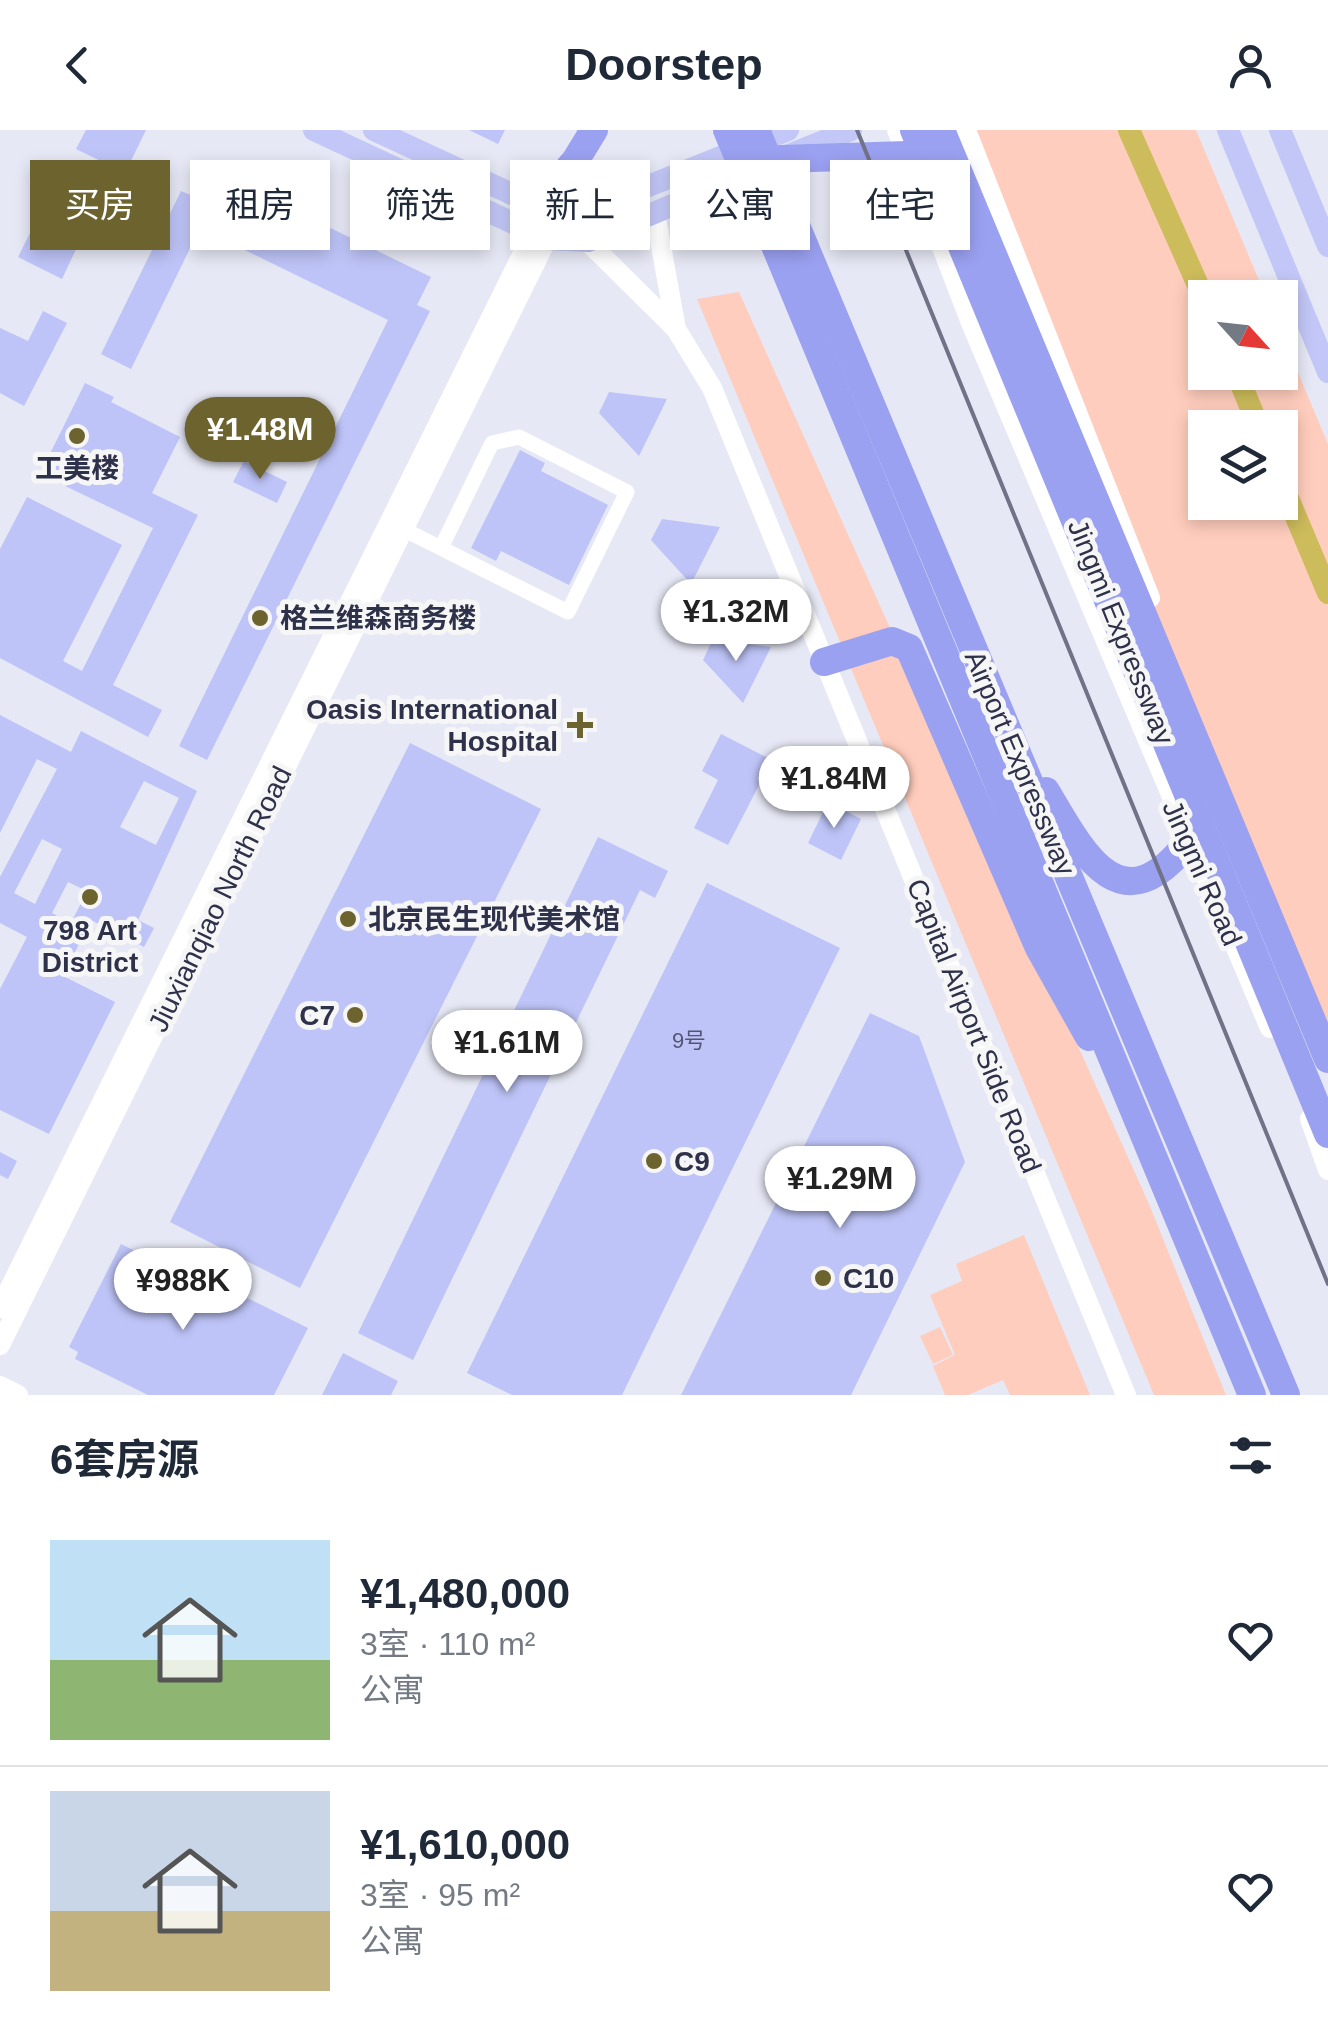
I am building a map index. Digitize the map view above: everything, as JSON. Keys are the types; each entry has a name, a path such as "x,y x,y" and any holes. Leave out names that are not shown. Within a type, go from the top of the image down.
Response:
{"highway":[{"path":"576,160 594,130"},
{"name":"Airport Expressway","path":"727,130 809,293 991,695 1286,1395"},
{"name":"Airport Expressway","path":"756,130 809,293 1252,1395"},
{"name":"Jingmi Expressway","path":"941,130 1328,1059"},
{"path":"781,159 906,138"},
{"name":"Jingmi Expressway","path":"906,138 1328,1134"},
{"path":"824,662 892,641 910,648 1039,948 1082,1028 1121,1077"},
{"path":"991,695 1063,820 1104,874 1121,884 1141,882 1173,861 1188,842"}],"main road":[{"path":"314,130 510,215"},
{"path":"374,130 510,210"},
{"path":"650,185 788,130"},
{"path":"650,214 851,130"},
{"name":"Jingmi Road","path":"966,130 1328,1035"},
{"path":"1228,130 1328,372"},
{"path":"1280,130 1328,246"},
{"name":"Jingmi Road","path":"906,138 979,341 1188,842 1306,1110 1328,1170"},
{"path":"655,212 676,329"},
{"name":"Jiuxianqiao North Road","path":"0,1308 527,250"},
{"name":"Jiuxianqiao North Road","path":"0,1344 403,530 528,250"},
{"path":"596,250 676,329"},
{"name":"Capital Airport Side Road","path":"676,329 712,388 1126,1395"},
{"path":"0,1386 18,1395"}],"street":[{"path":"403,530 568,612 627,492 519,437 492,442 441,548"}],"shaded area":[{"path":"953,130 1196,130 1259,280 1188,280 1188,390 1298,390 1298,373 1328,444 1328,1035 970,171 970,160 965,160"},
{"path":"739,292 1149,1204 1226,1395 1154,1395 697,299"},
{"path":"1024,1235 1090,1395 1010,1395 1003,1380 968,1395 945,1395 933,1366 955,1355 930,1295 962,1281 956,1264"},
{"path":"940,1327 953,1355 933,1364 920,1336"}],"building":[{"path":"86,130 146,130 131,160 98,160 76,149"},
{"path":"469,130 505,130 498,144"},
{"path":"181,191 190,195 190,248 131,369 101,354 152,250 170,250 170,213"},
{"path":"330,228 350,238 350,250 376,250 431,277 417,305 430,311 207,760 179,746 388,320 245,250 330,250"},
{"path":"30,233 30,250 76,250 62,279 18,257"},
{"path":"43,311 67,323 24,406 0,393 0,328 28,341"},
{"path":"85,383 114,397 111,402 180,437 152,493 198,515 113,685 162,710 148,737 0,658 0,549 27,497 122,545 63,661 82,671 153,528 40,474"},
{"path":"609,392 667,399 639,456 599,413"},
{"path":"520,450 545,463 541,471 608,505 569,585 501,551 496,561 471,548"},
{"path":"244,461 287,482 277,503 233,482"},
{"path":"662,519 720,527 691,584 651,540"},
{"path":"713,639 771,647 743,703 703,660"},
{"path":"0,715 71,752 81,731 197,791 138,920 154,928 144,947 91,920 63,976 115,1002 49,1134 0,1110 0,989 27,937 0,923 0,877 57,769 37,759 0,833","holes":["144,781 179,798 156,845 120,827","42,839 62,849 35,904 14,893","68,882 87,891 71,923 52,913"]},
{"path":"721,734 772,760 728,845 694,828 718,780 702,771"},
{"name":"C7","path":"410,743 541,809 300,1288 170,1222"},
{"path":"828,802 861,819 841,860 808,843"},
{"path":"598,837 668,871 655,898 640,890 413,1360 358,1333"},
{"name":"C9","path":"707,883 840,948 622,1395 512,1395 467,1373"},
{"name":"C10","path":"870,1013 919,1036 965,1162 851,1395 681,1395"},
{"path":"0,1152 17,1161 8,1179 0,1175"},
{"path":"121,1244 159,1263 162,1256 308,1328 274,1395 148,1395 75,1359 78,1352 69,1347"},
{"path":"343,1353 398,1381 391,1395 322,1395"}],"waterway":[{"path":"1129,130 1196,280"},
{"path":"1243,390 1252,410"},
{"path":"1297,520 1328,593"}],"railway":[{"path":"857,130 1328,1284"}],"place":[{"name":"工美楼","path":"77,436"},
{"name":"格兰维森商务楼","path":"260,618"},
{"name":"Oasis International Hospital","path":"580,725"},
{"name":"798 Art District","path":"90,897"},
{"name":"北京民生现代美术馆","path":"348,919"},
{"name":"C7","path":"355,1015"},
{"name":"C9","path":"654,1161"},
{"name":"C10","path":"823,1278"}]}
